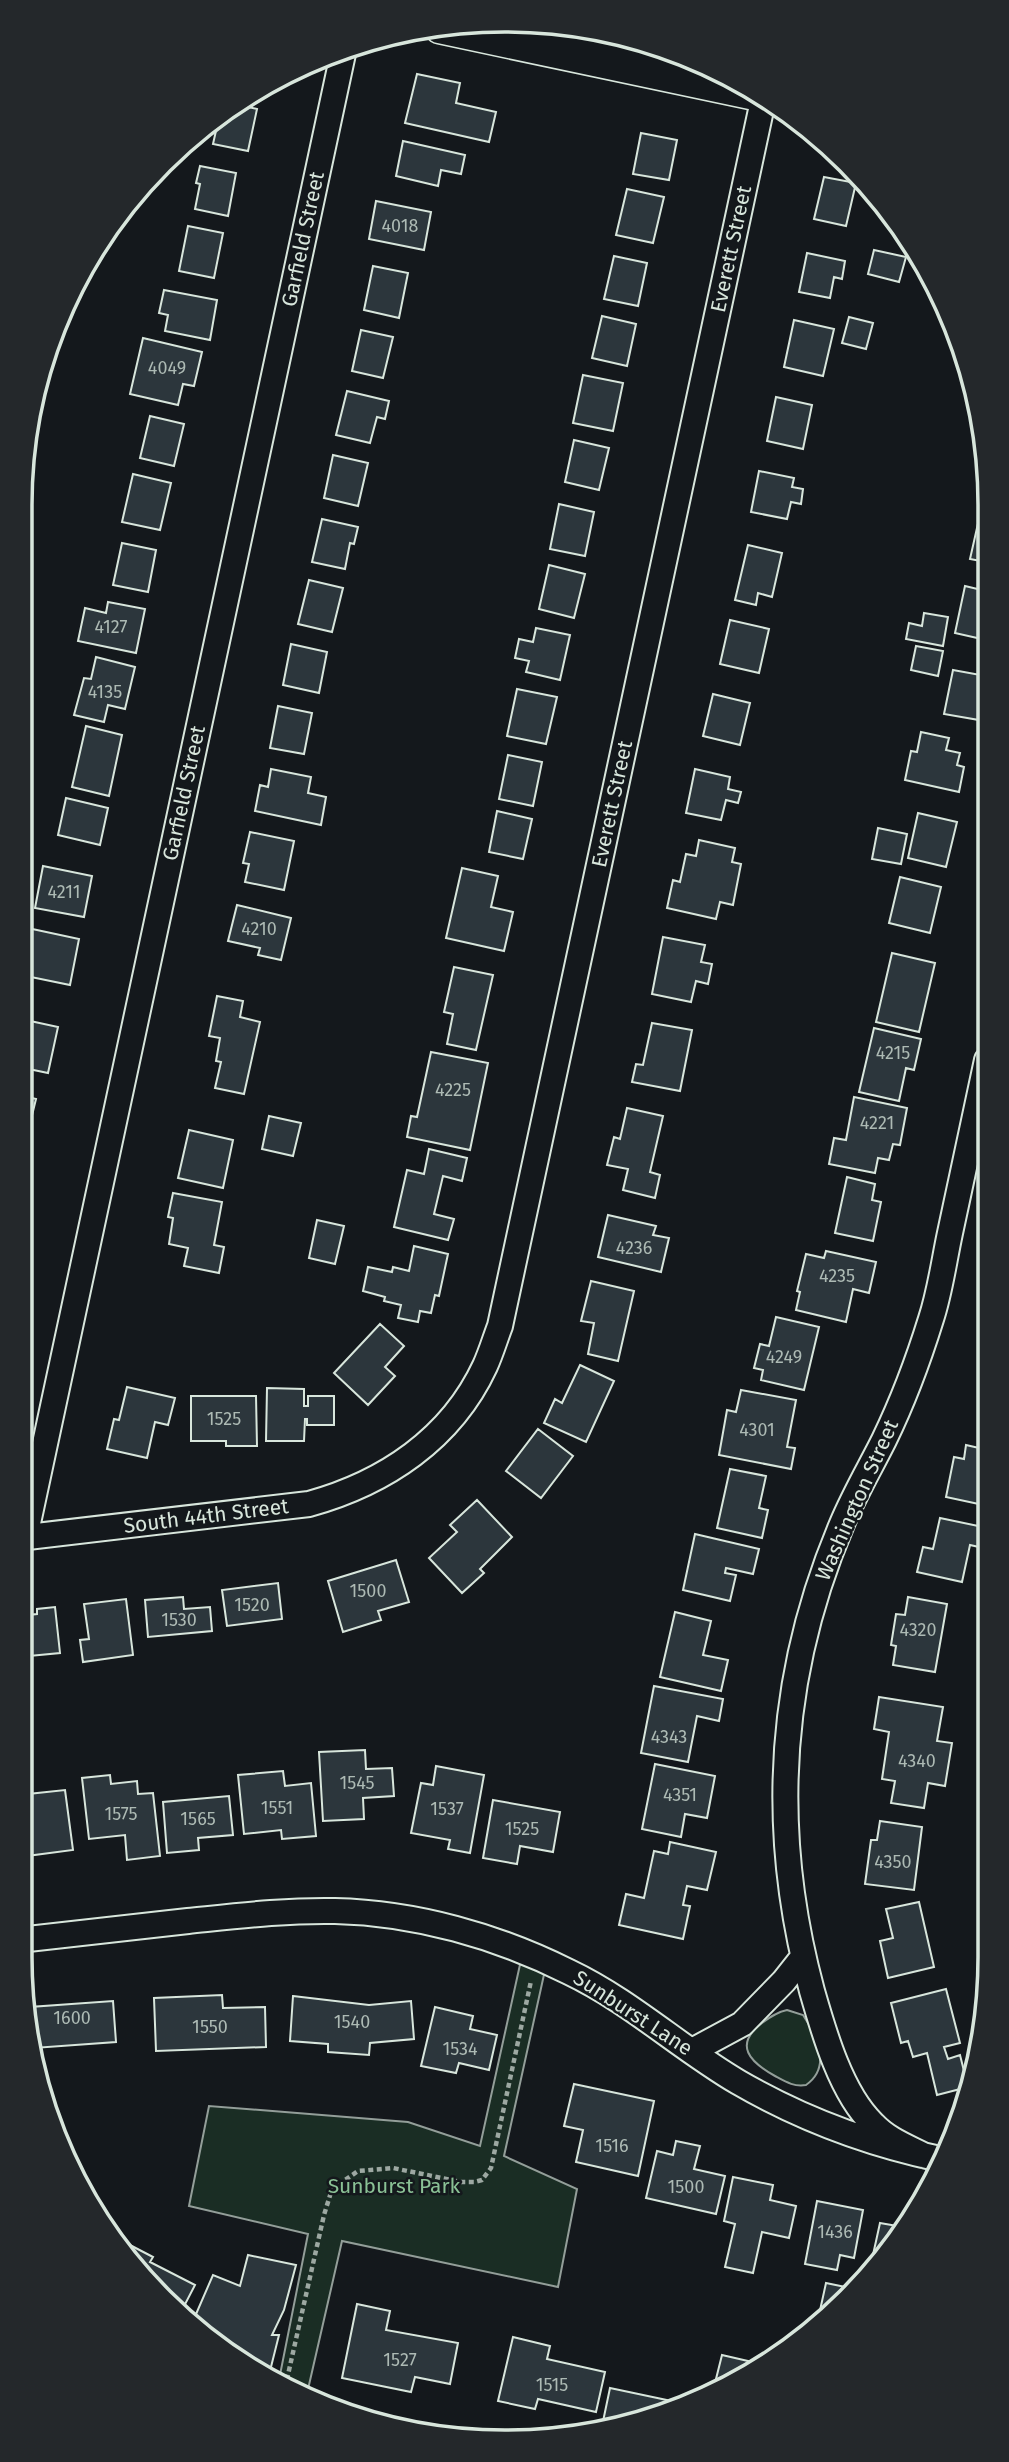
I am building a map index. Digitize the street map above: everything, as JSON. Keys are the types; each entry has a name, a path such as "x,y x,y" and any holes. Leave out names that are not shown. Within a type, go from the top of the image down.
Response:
{"main road":[{"path":"474,33 725,86"}],"street":[{"name":"Garfield Street","path":"32,1491 341,61"},
{"name":"Everett Street","path":"388,1473 433,1438 462,1405 484,1367 500,1326 762,108"},
{"name":"Washington Street","path":"931,2157 894,2141 873,2124 857,2104 841,2073 818,2013 803,1957 788,1870 784,1797 789,1724 798,1661 816,1591 842,1522 909,1382 932,1315 978,1102"},
{"name":"South 44th Street","path":"32,1536 309,1504 343,1494 388,1473"},
{"name":"Sunburst Lane","path":"32,1939 276,1912 337,1911 397,1916 457,1929 536,1956 570,1972 623,2002 737,2081 785,2107 842,2131 931,2157"},
{"path":"692,2051 742,2024 784,1981 803,1957"}],"path":[{"path":"287,2378 332,2189 358,2171 377,2168 393,2168 461,2182 482,2180 487,2175 491,2168 536,1956"}],"green space":[{"name":"Sunburst Park","path":"523,1951 547,1961 504,2156 577,2189 558,2287 342,2241 308,2388 280,2374 308,2234 189,2206 209,2106 408,2122 480,2146"},
{"path":"787,2010 803,2015 817,2042 820,2060 818,2069 814,2078 806,2085 794,2085 775,2076 758,2065 748,2052 748,2039 753,2031 771,2017"}],"building":[{"path":"417,74 460,83 456,103 496,112 489,142 405,123"},
{"path":"248,107 257,109 248,151 213,144 217,129"},
{"path":"641,133 677,140 669,180 633,174"},
{"path":"403,141 465,155 461,174 441,170 438,186 396,176"},
{"path":"200,166 236,173 228,216 195,209"},
{"path":"824,177 850,182 855,187 846,226 814,219"},
{"path":"627,189 664,197 653,243 616,235"},
{"path":"376,201 431,212 424,250 369,239"},
{"path":"188,226 223,233 214,278 179,271"},
{"path":"874,250 906,257 899,282 868,274"},
{"path":"807,253 845,261 842,279 834,277 830,298 799,292"},
{"path":"614,256 647,263 638,306 604,299"},
{"path":"373,266 408,273 399,318 364,310"},
{"path":"164,290 217,300 210,340 165,331 168,315 159,313"},
{"path":"602,316 636,324 627,366 592,358"},
{"path":"849,317 873,323 866,349 842,343"},
{"path":"794,320 834,329 823,376 784,367"},
{"path":"361,330 393,337 383,378 352,371"},
{"path":"143,338 202,352 194,386 183,384 178,405 130,394"},
{"path":"583,375 623,383 613,431 573,423"},
{"path":"347,391 389,401 385,419 377,417 370,443 336,435"},
{"path":"776,397 812,405 803,449 767,441"},
{"path":"150,416 184,424 174,466 140,458"},
{"path":"574,440 609,448 599,490 565,482"},
{"path":"333,455 368,463 358,506 324,498"},
{"path":"759,471 794,478 792,487 803,489 801,504 791,502 787,519 751,512"},
{"path":"133,474 171,483 160,530 122,522"},
{"path":"559,504 594,512 585,556 550,549"},
{"path":"322,519 358,527 354,544 350,543 345,569 312,562"},
{"path":"978,523 978,560 970,559"},
{"path":"122,543 156,550 148,592 113,585"},
{"path":"748,545 782,553 772,597 758,593 756,605 735,600"},
{"path":"549,565 585,574 574,618 539,609"},
{"path":"309,580 343,588 332,632 298,624"},
{"path":"965,586 978,589 978,638 955,633"},
{"path":"108,602 145,609 136,653 78,641 85,608 106,613"},
{"path":"924,613 948,617 943,646 906,639 909,623 922,626"},
{"path":"730,620 769,629 759,673 720,664"},
{"path":"536,628 570,635 560,680 526,672 529,661 515,658 519,639 533,642"},
{"path":"291,644 327,652 319,693 283,685"},
{"path":"916,646 943,651 938,676 911,670"},
{"path":"96,657 135,667 125,709 108,705 104,722 74,715 84,678 91,679"},
{"path":"953,670 978,675 978,720 944,714"},
{"path":"517,689 557,697 546,744 507,736"},
{"path":"713,694 750,703 740,745 703,736"},
{"path":"278,706 312,713 304,754 270,748"},
{"path":"86,726 122,735 109,796 72,787"},
{"path":"921,732 949,738 946,750 960,753 957,765 964,767 959,792 905,780 911,751 917,752"},
{"path":"508,755 542,762 533,806 499,799"},
{"path":"271,769 311,777 308,793 326,797 321,825 255,811 260,785 268,787"},
{"path":"695,769 730,777 728,789 741,792 738,803 726,800 721,820 686,813"},
{"path":"66,798 108,808 100,845 58,835"},
{"path":"497,811 532,819 523,859 489,852"},
{"path":"918,813 957,822 946,867 908,858"},
{"path":"878,828 907,834 901,864 872,859"},
{"path":"250,832 294,841 284,890 245,882 249,864 243,863"},
{"path":"699,840 735,848 732,862 741,864 733,905 720,902 716,919 667,908 673,880 680,882 686,854 696,856"},
{"path":"43,866 92,876 84,917 35,908"},
{"path":"462,868 498,876 491,907 513,912 504,951 446,938"},
{"path":"900,877 941,887 930,933 889,923"},
{"path":"237,905 291,918 281,960 258,955 260,948 228,941"},
{"path":"32,929 79,939 70,985 32,977"},
{"path":"663,937 705,945 701,962 712,964 708,984 696,981 691,1002 652,994"},
{"path":"892,953 935,963 919,1032 876,1022"},
{"path":"454,967 493,975 476,1050 447,1044 453,1014 444,1012"},
{"path":"217,996 243,1001 240,1017 260,1022 244,1094 215,1088 221,1062 216,1061 220,1038 209,1036"},
{"path":"32,1021 58,1027 48,1073 32,1070"},
{"path":"652,1023 692,1030 680,1091 632,1082 636,1064 643,1065"},
{"path":"874,1028 921,1039 914,1070 906,1068 899,1101 859,1092"},
{"path":"431,1052 488,1063 470,1150 407,1137 411,1116 417,1117"},
{"path":"854,1097 907,1108 900,1145 893,1144 889,1160 878,1158 875,1173 829,1164 834,1138 846,1140"},
{"path":"32,1098 36,1099 32,1115"},
{"path":"627,1108 663,1116 650,1172 660,1175 655,1198 623,1190 628,1169 607,1165 614,1137 620,1139"},
{"path":"269,1116 301,1123 293,1156 262,1149"},
{"path":"189,1130 233,1140 223,1188 178,1178"},
{"path":"429,1149 467,1158 462,1181 443,1176 434,1214 454,1219 448,1240 394,1227 407,1170 424,1174"},
{"path":"847,1177 875,1184 872,1200 881,1202 873,1241 835,1233"},
{"path":"173,1193 222,1202 214,1245 224,1247 219,1273 184,1266 188,1248 169,1244 173,1218 168,1217"},
{"path":"608,1215 656,1226 653,1235 669,1238 661,1272 598,1257"},
{"path":"317,1220 344,1226 335,1264 309,1258"},
{"path":"414,1246 448,1254 439,1296 435,1295 431,1313 420,1311 418,1322 398,1318 401,1305 384,1301 385,1297 363,1291 368,1267 392,1272 393,1267 409,1271"},
{"path":"826,1251 876,1262 869,1293 853,1289 846,1322 796,1310 800,1292 797,1291 806,1254 824,1258"},
{"path":"591,1281 634,1291 618,1361 588,1354 594,1323 581,1321"},
{"path":"776,1317 819,1327 804,1390 761,1380 763,1370 754,1368 760,1344 769,1346"},
{"path":"380,1324 404,1346 385,1367 395,1376 368,1405 334,1373"},
{"path":"580,1365 614,1381 586,1442 544,1423 555,1399 562,1403"},
{"path":"127,1387 175,1398 168,1425 155,1422 147,1458 107,1449 114,1419 119,1420"},
{"path":"267,1388 304,1389 304,1406 308,1406 308,1396 334,1396 334,1425 307,1425 305,1419 304,1441 266,1441"},
{"path":"741,1390 796,1400 787,1447 795,1448 791,1469 719,1455 727,1410 736,1412"},
{"path":"191,1396 256,1396 257,1446 226,1446 226,1441 191,1441"},
{"path":"538,1429 573,1456 541,1498 506,1471"},
{"path":"966,1445 978,1448 978,1504 946,1497 954,1457 964,1459"},
{"path":"730,1469 766,1476 759,1508 768,1510 762,1538 717,1528"},
{"path":"477,1500 512,1537 480,1569 484,1573 462,1593 429,1558 457,1532 450,1525"},
{"path":"940,1518 978,1526 978,1547 970,1545 962,1582 917,1572 923,1547 933,1549"},
{"path":"695,1534 759,1549 753,1574 726,1568 725,1573 736,1575 730,1601 683,1590"},
{"path":"396,1560 409,1602 378,1611 381,1620 343,1632 328,1581"},
{"path":"278,1583 282,1619 227,1626 222,1590"},
{"path":"183,1597 184,1609 210,1607 212,1631 148,1637 145,1600"},
{"path":"908,1597 947,1604 935,1672 893,1665 896,1646 891,1645 896,1614 905,1615"},
{"path":"126,1599 133,1655 83,1662 80,1640 89,1639 84,1604"},
{"path":"55,1607 60,1653 32,1656 32,1615 37,1614 37,1609"},
{"path":"675,1612 711,1621 703,1655 728,1660 721,1691 660,1677"},
{"path":"654,1686 723,1699 719,1721 697,1716 688,1762 641,1753"},
{"path":"879,1697 943,1707 937,1741 952,1743 945,1786 928,1783 924,1808 891,1803 895,1781 882,1779 889,1732 874,1729"},
{"path":"365,1750 366,1769 392,1768 394,1796 363,1798 364,1819 323,1821 319,1752"},
{"path":"655,1764 715,1776 707,1818 685,1814 681,1837 642,1829"},
{"path":"436,1766 484,1775 470,1853 448,1849 450,1840 411,1833 421,1783 433,1785"},
{"path":"283,1771 285,1786 311,1783 316,1836 282,1839 281,1830 244,1834 238,1775"},
{"path":"110,1775 111,1784 137,1781 138,1794 153,1793 160,1856 127,1860 125,1835 89,1839 82,1778"},
{"path":"65,1790 73,1850 32,1855 32,1794"},
{"path":"229,1796 233,1835 198,1838 199,1850 167,1853 163,1802"},
{"path":"493,1800 560,1812 553,1852 520,1846 517,1864 483,1858"},
{"path":"880,1821 922,1827 914,1890 865,1884 871,1840 877,1840"},
{"path":"670,1842 716,1852 707,1890 687,1886 683,1905 690,1906 683,1939 619,1925 626,1894 644,1898 654,1851 668,1854"},
{"path":"919,1902 934,1967 888,1978 880,1941 893,1938 886,1909"},
{"path":"946,1989 960,2043 944,2047 948,2059 960,2055 964,2069 958,2090 937,2095 927,2053 913,2057 908,2041 901,2043 891,2003"},
{"path":"222,1995 223,2008 265,2007 266,2047 156,2051 154,1998"},
{"path":"293,1996 369,2005 411,2001 414,2039 370,2043 369,2055 328,2052 328,2044 290,2041"},
{"path":"113,2001 116,2042 41,2048 35,2007"},
{"path":"435,2007 473,2016 470,2029 497,2035 489,2070 459,2063 456,2073 421,2066"},
{"path":"574,2084 654,2101 638,2176 576,2162 583,2130 564,2126"},
{"path":"676,2141 700,2146 694,2169 725,2176 716,2214 646,2198 657,2151 673,2155"},
{"path":"733,2177 773,2185 770,2200 796,2206 789,2238 762,2232 753,2273 725,2267 735,2224 724,2221"},
{"path":"817,2201 863,2210 854,2258 840,2255 837,2270 805,2264"},
{"path":"880,2223 894,2225 880,2245 873,2253"},
{"path":"128,2244 153,2257 150,2262 195,2285 185,2305"},
{"path":"248,2255 296,2265 284,2310 272,2335 279,2335 271,2368 242,2351 196,2315 213,2275 240,2286"},
{"path":"826,2283 844,2287 839,2292 820,2309"},
{"path":"357,2304 390,2311 386,2330 458,2343 450,2384 415,2377 411,2392 342,2378"},
{"path":"513,2337 550,2346 547,2359 605,2372 596,2412 538,2399 535,2409 498,2401"},
{"path":"722,2355 750,2361 741,2367 715,2381"},
{"path":"610,2388 669,2400 627,2414 603,2420"}]}
